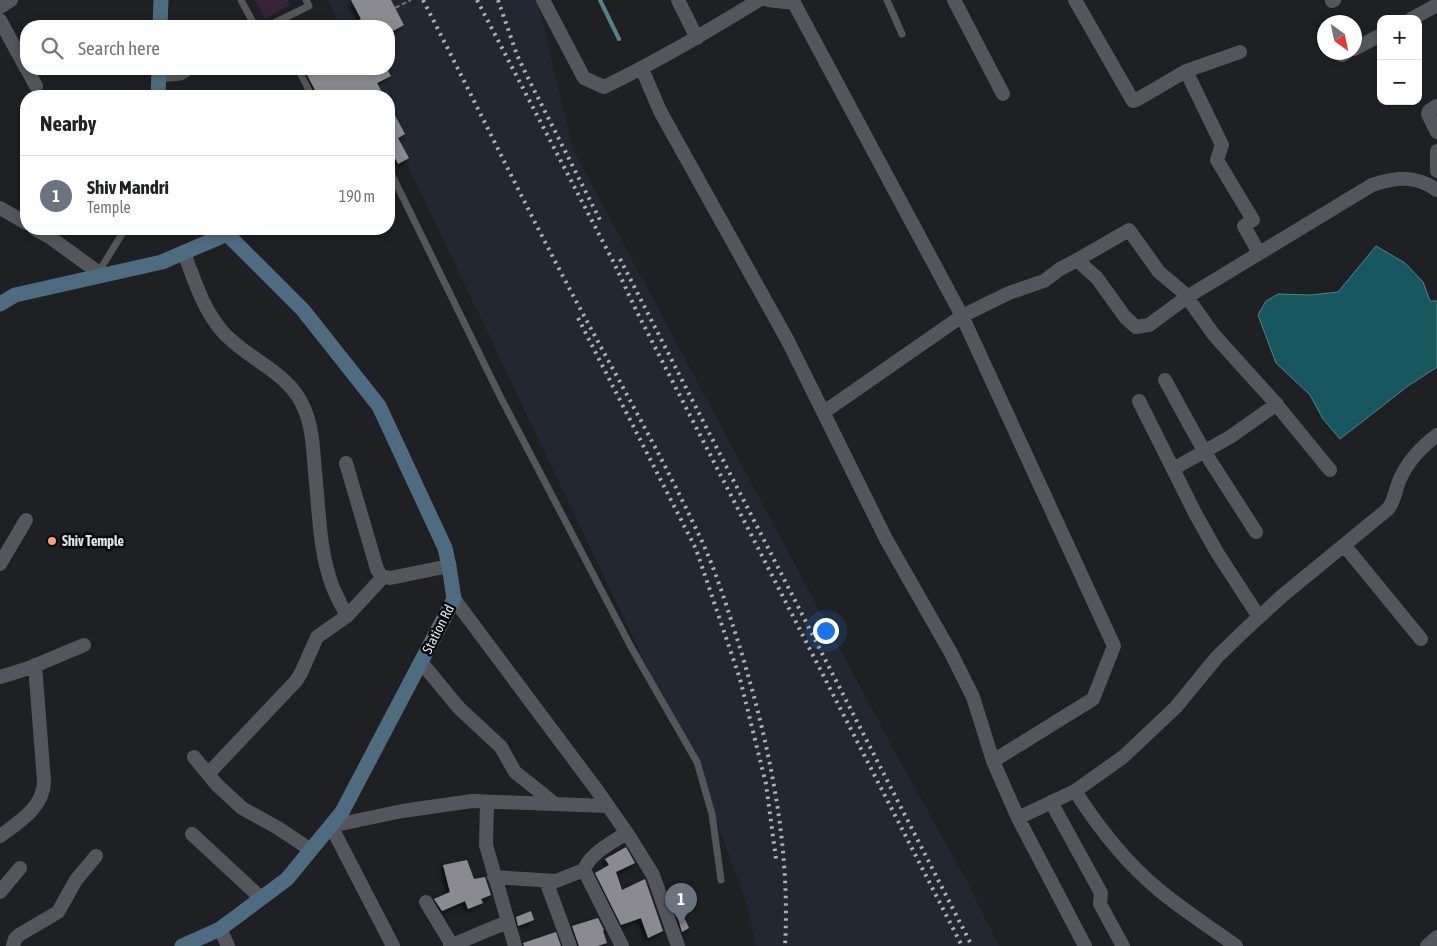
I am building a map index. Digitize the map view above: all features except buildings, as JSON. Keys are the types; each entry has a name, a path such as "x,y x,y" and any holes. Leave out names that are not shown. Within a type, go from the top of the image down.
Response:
{"street":[{"path":"0,7 11,0"},
{"path":"160,20 161,0"},
{"path":"543,0 584,78 604,87 642,69 759,0"},
{"path":"678,0 697,38"},
{"path":"768,0 794,2 962,316 1114,646 1093,699 993,761"},
{"path":"954,0 1003,94"},
{"path":"1075,0 1132,100 1136,101 1186,71 1240,52"},
{"path":"1418,15 1437,5"},
{"path":"0,20 20,57"},
{"path":"1362,45 1377,37"},
{"path":"642,69 660,111 788,341 886,538 960,671 973,697 993,761 1018,818 1085,946"},
{"path":"1186,71 1222,145 1217,160 1252,220 1244,226 1259,253"},
{"path":"30,75 36,86"},
{"path":"158,90 159,75"},
{"path":"1437,106 1428,113 1437,132"},
{"path":"1437,151 1437,171"},
{"path":"1077,260 1097,278 1125,317 1136,327 1149,325 1187,297 1372,185 1392,178 1413,180 1430,185 1437,190"},
{"path":"0,208 20,220"},
{"path":"824,412 962,316 1009,293 1044,281 1060,268 1128,230 1159,272 1187,297 1214,335 1277,404 1330,470"},
{"path":"46,235 100,274"},
{"path":"0,304 15,295 100,274 162,262 218,235"},
{"name":"Station Rd","path":"182,946 220,929 287,879 342,812 454,599 445,548 378,406 303,310 233,235"},
{"path":"184,253 204,303 221,330 279,376 294,392 304,408 310,429 322,543 327,568 336,595 347,616"},
{"path":"1166,380 1204,451 1256,532"},
{"path":"1139,401 1196,515 1218,554 1259,617"},
{"path":"1173,469 1230,437 1277,404"},
{"path":"1018,818 1075,791 1123,757 1155,728 1176,707 1217,657 1259,617 1344,545 1381,517 1392,503 1402,472 1418,451 1437,436"},
{"path":"346,463 377,569 383,578"},
{"path":"0,564 26,520"},
{"path":"1344,545 1422,638"},
{"path":"208,774 296,680 317,638 347,616 383,578 448,566"},
{"path":"454,599 626,832 653,875 675,945"},
{"path":"0,677 84,645"},
{"path":"421,662 459,708 501,747 515,772 555,804"},
{"path":"0,836 29,813 40,800 44,787 35,665"},
{"path":"194,757 208,774 247,812 278,828 311,850"},
{"path":"1075,791 1089,814 1126,859 1159,890 1236,946"},
{"path":"388,944 331,826 402,811 472,801 607,806"},
{"path":"487,802 486,845 515,946"},
{"path":"1052,802 1101,893 1100,904 1123,946"},
{"path":"622,946 584,870 586,863 626,832"},
{"path":"192,834 261,898"},
{"path":"13,946 15,939 19,935 58,912 76,880 96,856"},
{"path":"0,892 20,868"},
{"path":"494,877 556,881 584,870"},
{"path":"546,881 570,946"},
{"path":"426,902 451,946 507,922"},
{"path":"220,929 228,946"},
{"path":"1427,946 1437,937"}],"lane":[{"path":"241,0 252,20"},
{"path":"282,20 309,6 306,0"},
{"path":"887,0 902,34"},
{"path":"166,75 181,77 184,75"},
{"path":"301,75 309,90"},
{"path":"395,181 500,396 631,647 697,762 712,814 721,880"},
{"path":"100,274 122,235"}],"path":[{"path":"395,8 410,0"}],"shaded area":[{"path":"255,0 288,0 290,5 265,19"},
{"path":"328,0 537,0 573,149 895,752 969,885 999,946 756,946 747,905 702,782 395,139 395,90 371,90 364,75 395,75 395,20 338,20"}],"water":[{"path":"1376,246 1405,263 1423,282 1430,301 1437,301 1437,367 1408,386 1340,439 1323,419 1310,395 1276,363 1258,315 1266,301 1278,294 1311,295 1338,292"}],"waterway":[{"path":"600,0 619,39"}],"railway":[{"path":"423,0 555,262 668,472 703,543 713,568 747,670 774,787 784,866 785,946"},
{"path":"477,0 614,263 637,312 962,946"},
{"path":"498,0 517,55 601,222"},
{"path":"620,259 972,946"},
{"path":"578,318 696,549 740,679 766,784 776,859"}],"place":[{"name":"Shiv Temple","path":"52,541"},
{"name":"Shiv Mandri","path":"681,924"}]}
